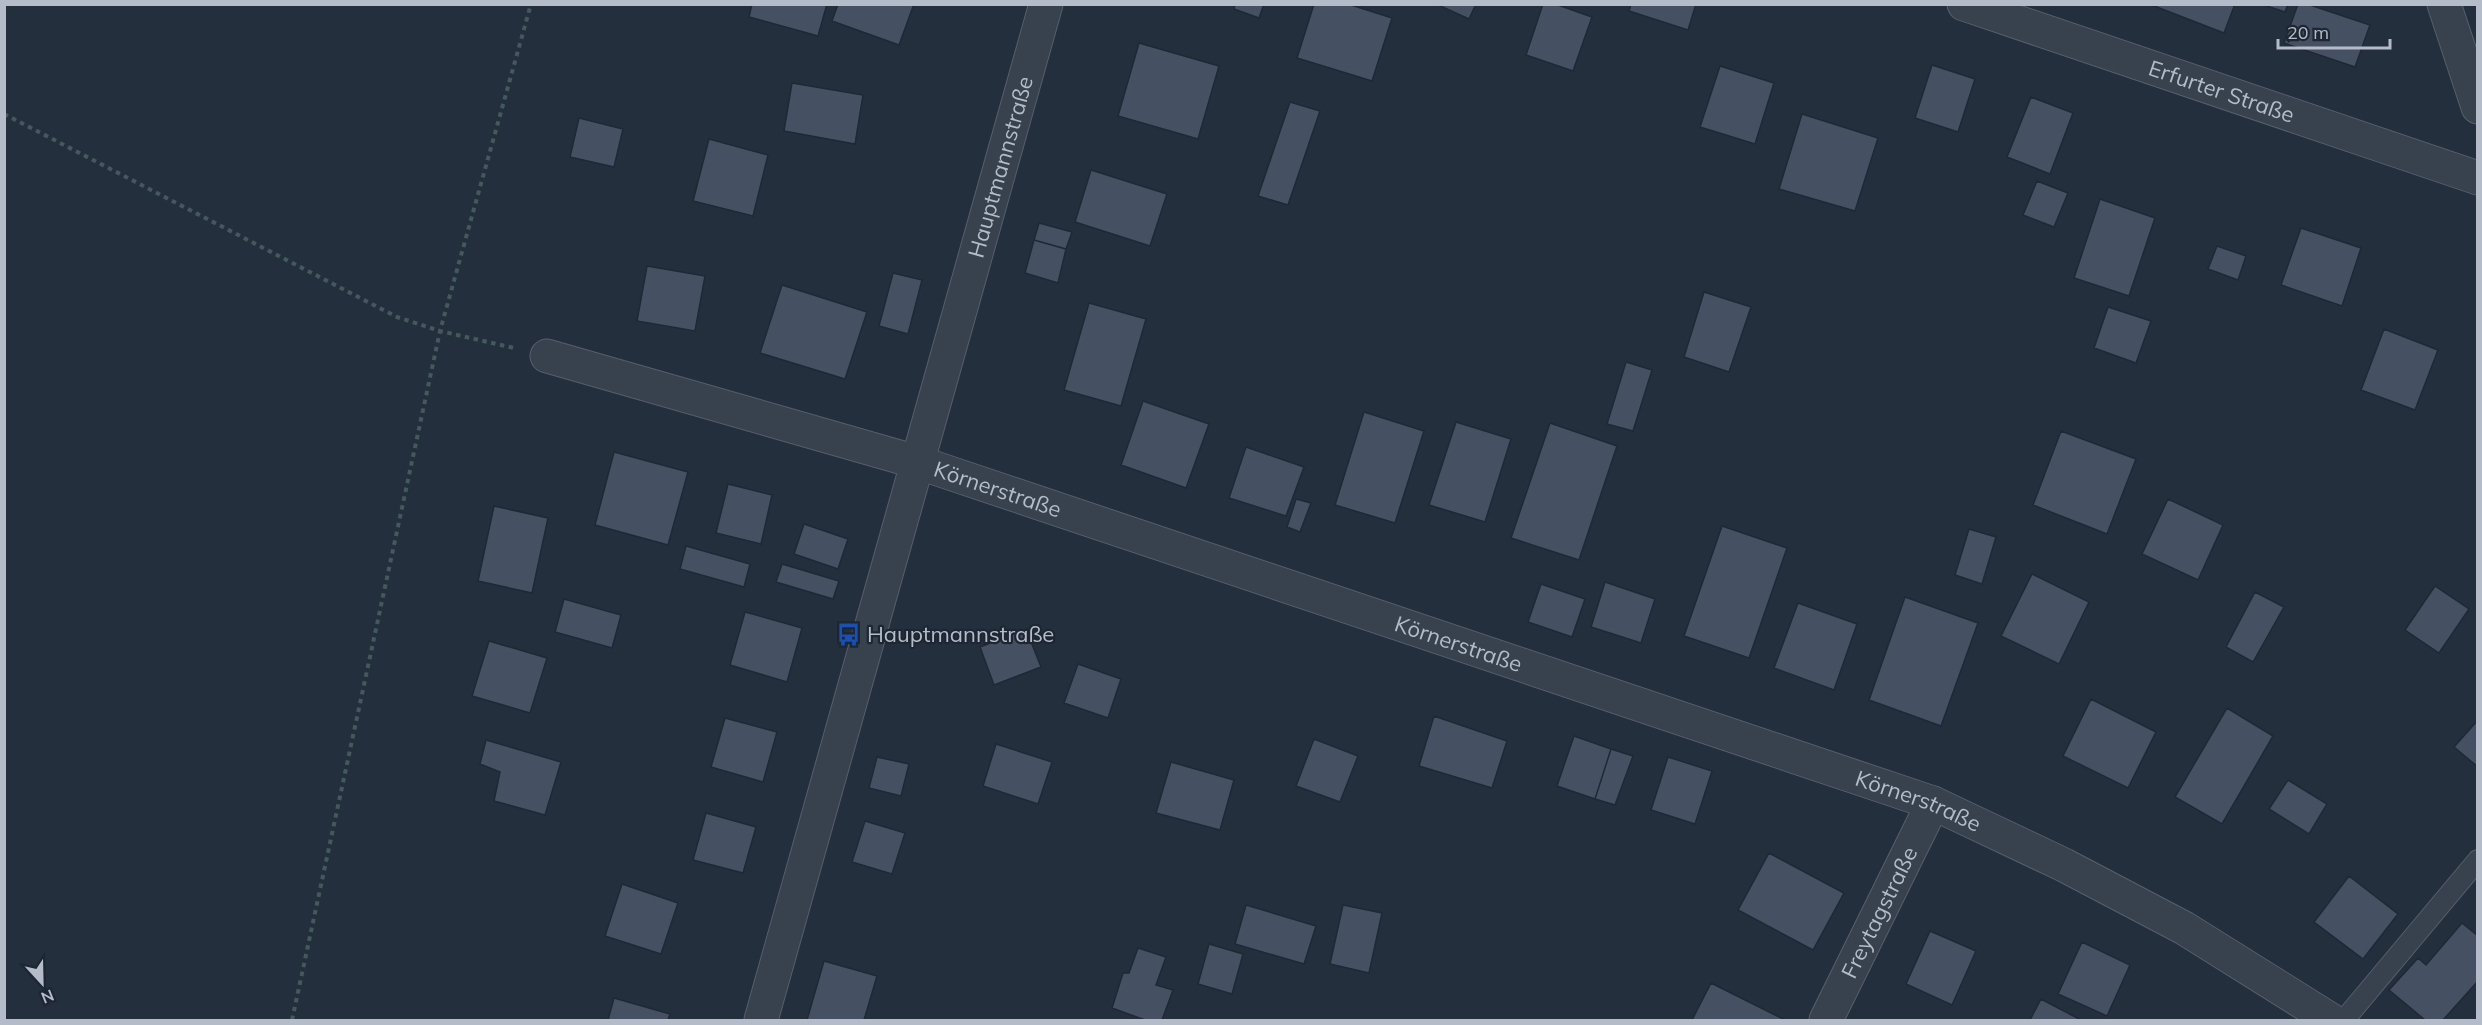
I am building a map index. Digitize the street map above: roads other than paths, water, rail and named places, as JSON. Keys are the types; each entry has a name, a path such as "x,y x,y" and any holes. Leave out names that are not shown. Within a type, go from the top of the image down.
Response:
{"street":[{"name":"Hauptmannstraße","path":"761,1020 1046,4"},
{"name":"Erfurter Straße","path":"1964,4 2478,178"},
{"path":"2444,4 2478,106"},
{"name":"Körnerstraße","path":"547,356 917,462 1933,803 2064,865 2184,928 2331,1020"},
{"name":"Freytagstraße","path":"1826,1020 1933,803"}],"lane":[{"path":"2344,1020 2478,860"}],"place":[{"name":"Hauptmannstraße","path":"849,634"}]}
